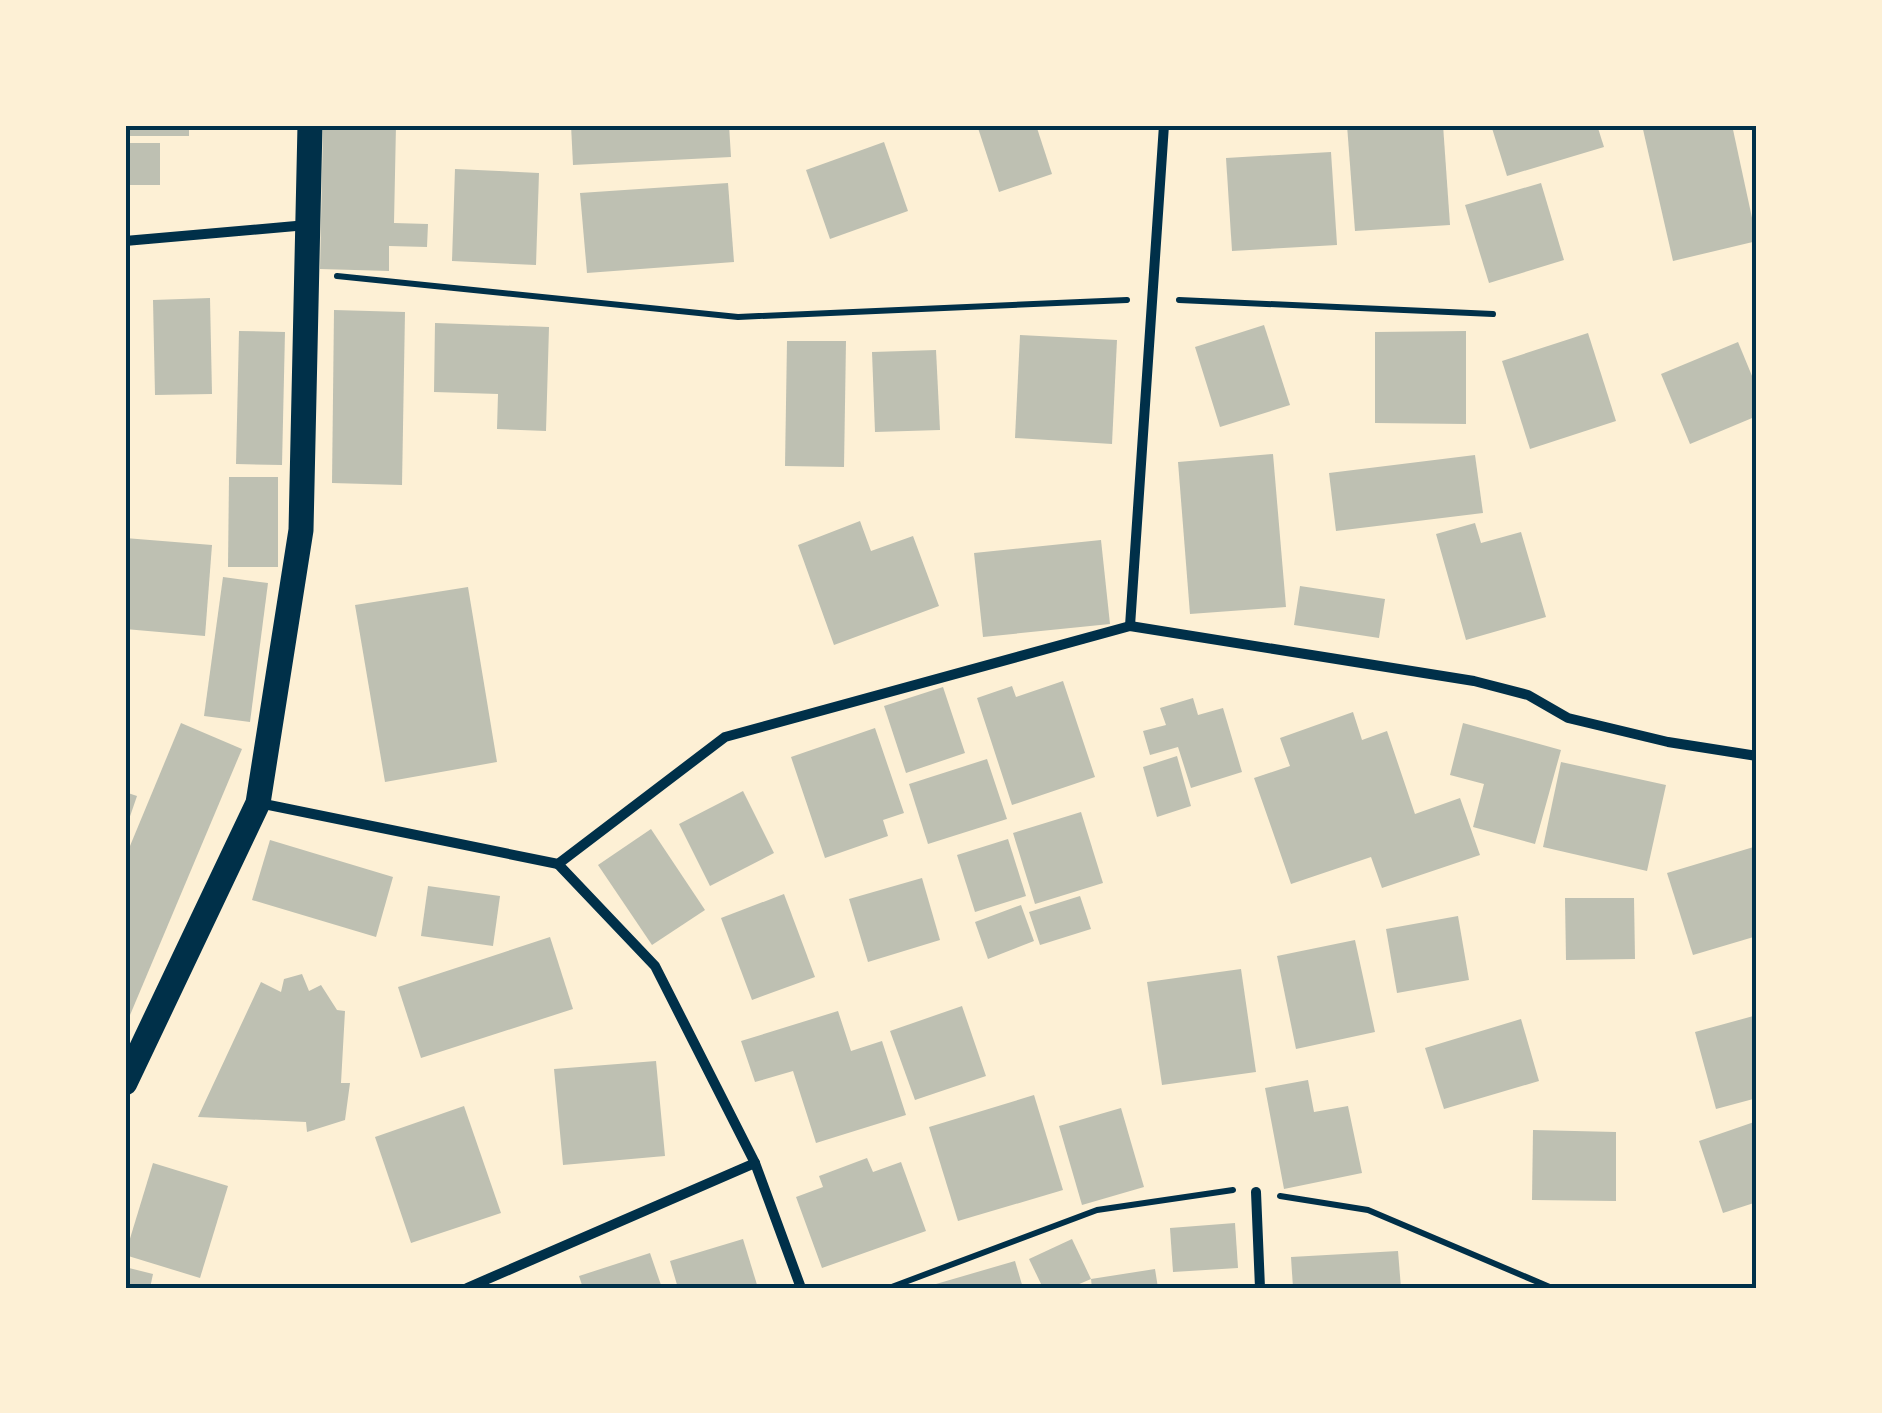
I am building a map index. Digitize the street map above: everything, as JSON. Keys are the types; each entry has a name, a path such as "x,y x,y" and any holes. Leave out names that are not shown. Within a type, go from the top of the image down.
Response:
{"main road":[{"path":"125,1083 258,803 301,530 310,125"}],"street":[{"path":"1130,626 1164,125"},
{"path":"125,241 308,224"},
{"path":"558,864 725,737 1130,626 1474,680 1528,696 1568,718 1757,756"},
{"path":"258,803 558,864 654,966 755,1162 802,1288"},
{"path":"467,1288 755,1162"},
{"path":"1256,1192 1260,1288"}],"path":[{"path":"306,272 738,317 1152,299 1493,314"},
{"path":"889,1288 1097,1210 1239,1189 1368,1210 1552,1288"}],"building":[{"path":"125,125 189,125 189,136 125,136"},
{"path":"323,125 396,125 394,223 428,224 427,247 389,246 389,271 320,269"},
{"path":"571,125 729,125 731,157 573,165"},
{"path":"977,125 1036,125 1052,174 999,192"},
{"path":"1347,125 1443,125 1450,225 1355,231"},
{"path":"1491,125 1597,125 1604,147 1507,176"},
{"path":"1642,125 1732,125 1757,241 1673,261"},
{"path":"884,142 908,211 830,239 806,170"},
{"path":"125,143 160,143 160,185 125,185"},
{"path":"1331,152 1337,245 1232,251 1226,158"},
{"path":"455,169 539,173 536,265 452,261"},
{"path":"728,183 734,262 587,273 580,193"},
{"path":"1541,183 1564,260 1489,283 1465,205"},
{"path":"210,298 212,394 155,395 153,300"},
{"path":"334,310 405,312 402,485 332,483"},
{"path":"435,323 549,327 546,431 497,429 498,394 434,392"},
{"path":"1264,325 1290,405 1220,427 1195,347"},
{"path":"239,331 285,332 282,465 236,464"},
{"path":"1466,331 1466,424 1375,423 1375,332"},
{"path":"1588,333 1616,421 1530,449 1502,361"},
{"path":"1020,335 1117,340 1112,444 1015,438"},
{"path":"787,341 846,341 844,467 785,466"},
{"path":"1738,342 1757,388 1757,416 1690,444 1661,374"},
{"path":"936,350 940,430 875,432 872,352"},
{"path":"1273,454 1286,607 1190,614 1178,462"},
{"path":"1475,455 1483,513 1336,531 1329,473"},
{"path":"229,477 278,477 278,567 228,567"},
{"path":"860,521 871,551 913,536 939,606 834,645 798,545"},
{"path":"1475,523 1481,543 1521,532 1546,617 1466,640 1436,534"},
{"path":"125,538 212,545 205,636 125,629"},
{"path":"1101,540 1110,624 983,637 974,553"},
{"path":"223,577 268,583 250,722 204,716"},
{"path":"1300,586 1385,599 1379,638 1294,625"},
{"path":"468,587 497,762 385,782 355,605"},
{"path":"1063,681 1095,777 1012,805 977,698 1012,686 1016,697"},
{"path":"943,687 965,753 906,773 884,706"},
{"path":"1193,698 1198,715 1223,708 1242,772 1191,788 1178,747 1150,755 1143,731 1166,725 1160,708"},
{"path":"1353,712 1362,740 1387,731 1415,814 1460,798 1480,855 1382,888 1371,857 1291,884 1254,778 1290,766 1280,738"},
{"path":"181,723 242,749 125,1027 125,858"},
{"path":"1463,723 1561,750 1535,844 1473,827 1484,784 1450,775"},
{"path":"875,728 904,813 883,820 888,836 825,858 791,757"},
{"path":"1177,756 1191,806 1157,817 1143,767"},
{"path":"987,759 1007,819 928,844 909,784"},
{"path":"1561,762 1666,785 1647,871 1543,847"},
{"path":"743,791 774,853 710,886 679,824"},
{"path":"125,792 137,796 126,828 125,828"},
{"path":"1081,812 1103,883 1035,904 1013,833"},
{"path":"651,829 705,910 652,945 598,865"},
{"path":"1008,839 1026,896 975,912 957,855"},
{"path":"270,840 393,877 376,937 252,900"},
{"path":"1757,846 1757,936 1693,955 1667,873"},
{"path":"922,878 940,940 868,962 849,899"},
{"path":"428,886 500,896 493,946 421,936"},
{"path":"784,894 815,977 752,1000 721,918"},
{"path":"1080,896 1091,929 1040,945 1029,912"},
{"path":"1565,898 1634,898 1635,959 1566,960"},
{"path":"1021,905 1034,941 988,959 975,922"},
{"path":"1458,916 1469,980 1397,993 1386,929"},
{"path":"550,937 573,1009 421,1058 398,987"},
{"path":"1355,940 1375,1032 1296,1049 1277,956"},
{"path":"1241,969 1256,1072 1162,1085 1147,982"},
{"path":"302,974 309,991 321,985 337,1010 345,1011 341,1083 350,1083 345,1120 307,1132 306,1122 198,1117 261,982 281,992 284,979"},
{"path":"962,1006 986,1076 915,1100 890,1031"},
{"path":"838,1011 851,1051 882,1041 906,1115 816,1143 793,1071 755,1082 741,1041"},
{"path":"1757,1015 1757,1098 1716,1109 1695,1032"},
{"path":"1521,1019 1539,1081 1444,1109 1425,1048"},
{"path":"656,1061 665,1156 563,1165 554,1069"},
{"path":"1308,1080 1314,1112 1348,1106 1362,1173 1284,1189 1265,1088"},
{"path":"1034,1095 1063,1190 958,1221 929,1127"},
{"path":"464,1106 501,1213 411,1243 375,1137"},
{"path":"1121,1108 1144,1187 1082,1205 1059,1126"},
{"path":"1757,1121 1757,1202 1723,1213 1699,1141"},
{"path":"1533,1130 1616,1132 1616,1201 1532,1200"},
{"path":"867,1158 873,1172 901,1162 926,1231 822,1268 796,1197 823,1187 819,1176"},
{"path":"153,1163 228,1186 200,1278 125,1255"},
{"path":"1235,1223 1238,1268 1173,1272 1170,1228"},
{"path":"743,1239 758,1288 678,1288 670,1261"},
{"path":"1072,1239 1091,1279 1070,1288 1043,1288 1029,1259"},
{"path":"1398,1251 1401,1288 1293,1288 1291,1257"},
{"path":"650,1253 662,1288 583,1288 579,1276"},
{"path":"1015,1261 1023,1288 937,1288 936,1284"},
{"path":"125,1267 153,1274 150,1288 125,1288"},
{"path":"1155,1269 1158,1288 1092,1288 1091,1279"}]}
